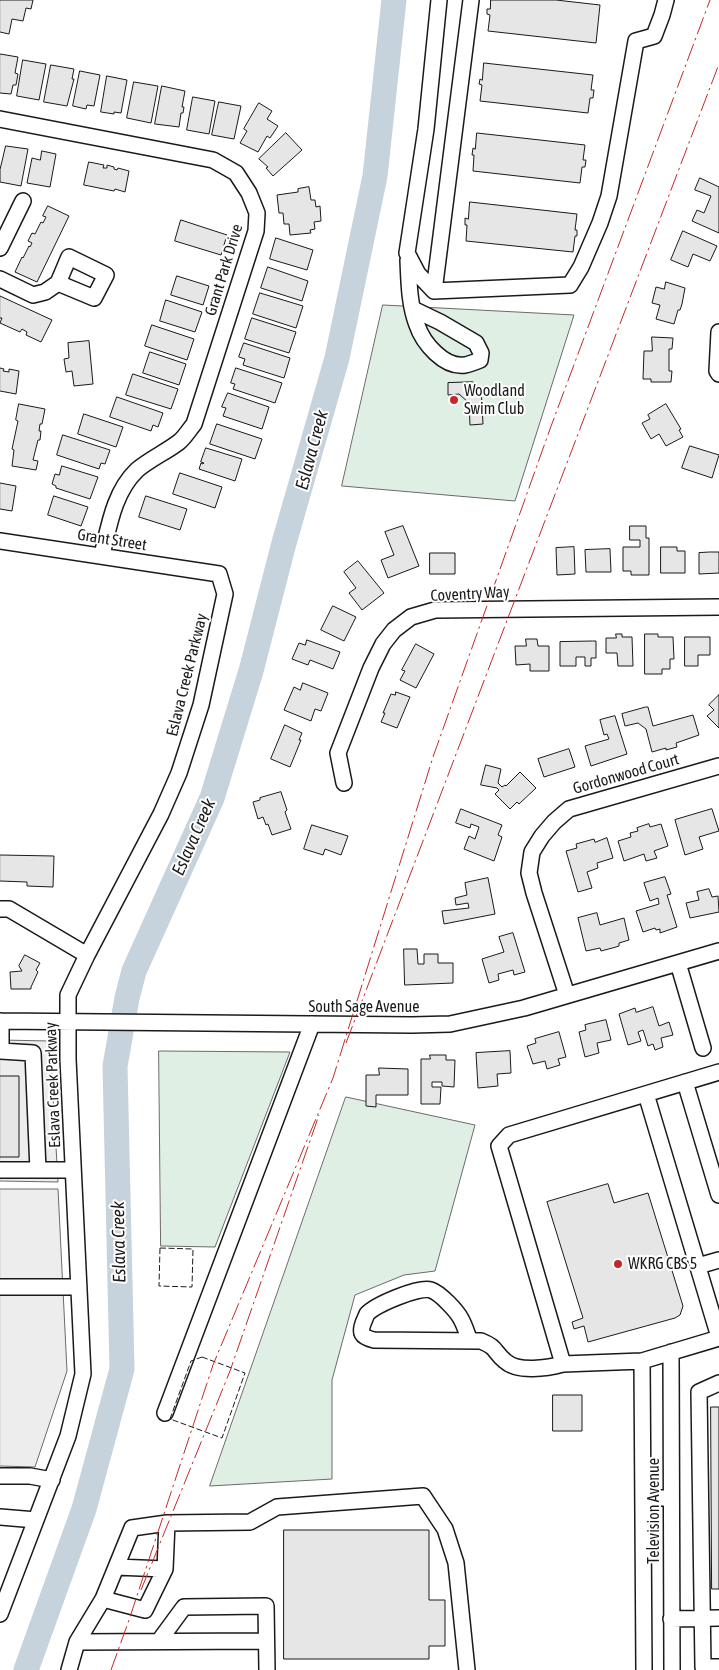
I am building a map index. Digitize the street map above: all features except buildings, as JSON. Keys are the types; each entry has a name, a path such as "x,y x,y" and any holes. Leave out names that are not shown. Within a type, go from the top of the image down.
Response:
{"street":[{"path":"413,309 476,343 482,353 480,360 463,366 443,360 428,344 417,326 410,298 408,253 426,128 439,0"},
{"path":"434,291 470,0"},
{"path":"408,253 418,274 434,291 570,285 581,267 597,232 609,196 636,41 654,36 666,0"},
{"name":"Grant Park Drive","path":"0,119 213,160 236,173 249,193 257,212 256,231 194,424 180,441 136,471 124,487 114,506 102,556"},
{"path":"0,248 23,201"},
{"path":"0,279 33,295 45,292 58,283"},
{"path":"719,332 717,371 719,374"},
{"name":"Grant Street","path":"0,541 219,574"},
{"name":"Eslava Creek Parkway","path":"0,1614 68,1436 83,1374 73,1170 68,995 161,814 179,773 201,705 225,594 219,574"},
{"name":"Coventry Way","path":"344,783 338,753 371,668 383,644 394,630 411,618 435,610 719,607"},
{"name":"Gordonwood Court","path":"567,995 529,873 532,852 542,836 569,809 719,766"},
{"path":"0,910 9,909 87,955"},
{"name":"South Sage Avenue","path":"0,1021 450,1024 524,1008 719,951"},
{"path":"678,963 703,1048"},
{"path":"0,1021 1,1051 33,1053 38,1170"},
{"path":"165,1413 312,1024"},
{"path":"563,1364 499,1146 509,1135 719,1072"},
{"path":"686,1082 719,1195"},
{"path":"470,1341 461,1319 448,1304 432,1290 424,1289 414,1291 367,1314 361,1329 362,1335 374,1340 470,1341 481,1341 495,1348 502,1360 508,1364 518,1367 548,1368 563,1364 642,1361 719,1337 646,1094"},
{"path":"0,1170 73,1170"},
{"path":"698,1266 719,1260"},
{"path":"0,1287 79,1287"},
{"name":"Television Avenue","path":"671,1352 672,1670"},
{"name":"Television Avenue","path":"642,1361 644,1670"},
{"path":"719,1384 699,1392 703,1667 719,1667"},
{"path":"0,1476 30,1476 52,1480"},
{"path":"69,1670 77,1642 103,1599 132,1528 167,1523 250,1522 277,1507 423,1496 445,1529 456,1563 467,1670"},
{"path":"643,1498 671,1498"},
{"path":"0,1516 36,1520"},
{"path":"103,1599 146,1610 165,1569 167,1523"},
{"path":"116,1567 165,1569"},
{"path":"159,1641 184,1607 266,1606 267,1670"},
{"path":"671,1619 719,1618"},
{"path":"77,1642 266,1641"}],"green space":[{"name":"Woodland Swim Club","path":"383,305 574,315 515,501 342,486"},
{"path":"159,1051 290,1052 215,1247 161,1246"},
{"path":"346,1097 475,1125 435,1271 404,1275 355,1295 332,1380 332,1479 210,1486"}],"shaded area":[{"path":"0,1040 50,1041 58,1182 0,1181"},
{"path":"0,1189 58,1189 67,1371 35,1467 0,1466"}],"waterway":[{"name":"Eslava Creek","path":"26,1670 84,1509 122,1369 115,1066 127,998 134,971 212,798 251,671 284,543 337,358 375,176 394,0"}],"fence":[{"path":"160,1248 193,1249 192,1287 159,1286 160,1248"},
{"path":"202,1357 245,1373 222,1438 170,1419 191,1361 202,1357"}],"power":[{"path":"111,1670 213,1365 333,1078 433,757 550,429 710,0"},
{"path":"346,1043 719,64"},
{"path":"141,1590 230,1371 319,1115"}],"place":[{"name":"Woodland Swim Club","path":"454,400"},
{"name":"WKRG CBS 5","path":"618,1264"}]}
